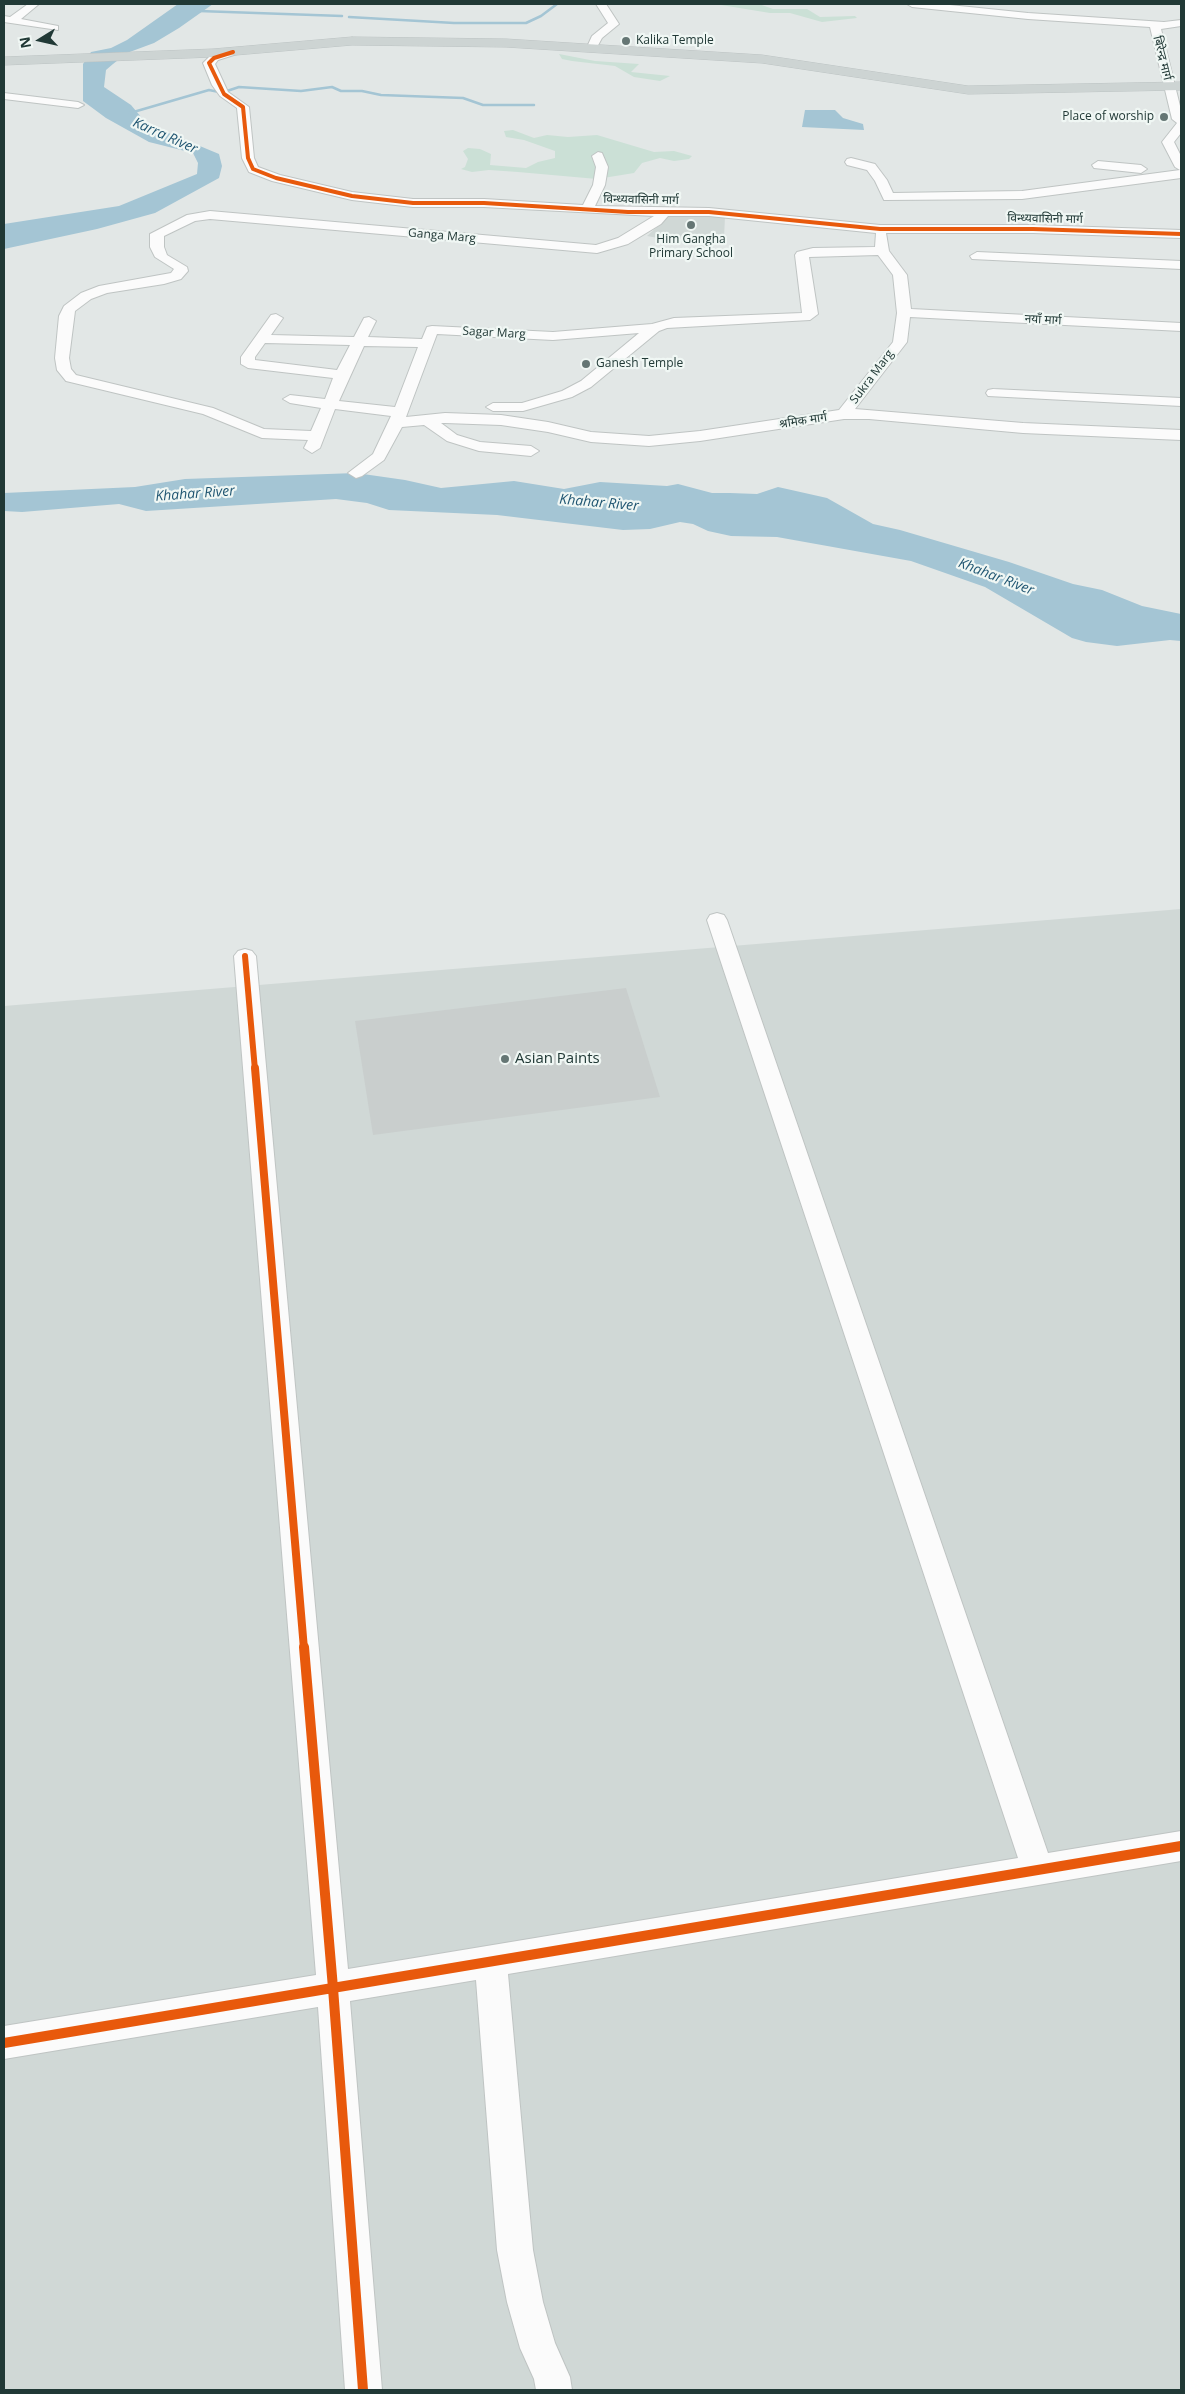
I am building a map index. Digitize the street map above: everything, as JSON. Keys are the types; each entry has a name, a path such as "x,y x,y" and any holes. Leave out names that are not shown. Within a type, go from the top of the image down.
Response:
{"main road":[{"path":"4,61 233,52 301,44 381,40 541,44 762,58 968,90 1175,86"}],"street":[{"path":"7,20 34,4"},
{"path":"592,47 597,36 614,24 601,4"},
{"path":"912,4 1028,16 1160,25"},
{"path":"7,20 54,28"},
{"name":"बिरेन्द्र मार्ग","path":"1181,23 1155,27 1155,33 1175,86 1178,119 1181,121"},
{"name":"विन्ध्यवासिनी मार्ग","path":"233,52 214,58 209,63 224,94 243,107 248,158 253,169 276,178 344,194 413,204 484,203 587,210 709,212 880,229 1033,229 1181,234"},
{"path":"4,96 78,105"},
{"path":"1181,126 1168,142 1181,167"},
{"path":"587,210 599,185 602,167 598,156"},
{"path":"445,418 492,407 523,407 567,394 586,384 654,328 674,322 805,317 811,314 802,255 813,252 882,251 880,229 888,197 881,180 871,167 851,162"},
{"path":"1098,165 1181,173"},
{"path":"888,197 1022,195 1181,173"},
{"path":"332,205 344,194"},
{"name":"Ganga Marg","path":"330,405 314,442 262,433 208,411 71,378 64,370 62,358 66,316 69,309 86,296 104,289 164,280 176,276 181,271 180,267 162,256 157,247 157,234 192,218 210,215 597,249 623,241 656,221 664,212"},
{"path":"308,224 320,215"},
{"name":"Sukra Marg","path":"844,414 900,342 904,313 900,275 882,251"},
{"path":"977,256 1181,265"},
{"name":"नयाँ मार्ग","path":"904,313 1181,327"},
{"path":"276,318 248,357 248,364 342,375"},
{"path":"330,405 342,375 369,321"},
{"name":"Sagar Marg","path":"428,343 432,330 553,336 654,328"},
{"path":"262,339 428,343 399,418 379,457 356,473"},
{"path":"993,393 1181,402"},
{"name":"श्रमिक मार्ग","path":"290,399 399,418 502,420 548,427 591,437 648,441 700,436 844,414 869,414 1023,428 1181,435"},
{"path":"427,420 452,438 470,443 531,451"},
{"path":"717,920 1038,1870"},
{"path":"245,956 333,1988 363,2390"},
{"path":"4,2043 1181,1846"},
{"path":"491,1962 515,2250 525,2302 538,2348 552,2378 554,2390"}],"shaded area":[{"name":"Him Gangha Primary School","path":"671,214 725,216 724,239 675,239 664,235 658,238 647,236"},
{"path":"1181,909 1181,2390 4,2390 4,1006"}],"green space":[{"path":"703,4 759,4 773,9 807,9 820,17 855,16 857,18 822,22 790,13 770,13"},
{"path":"559,54 595,61 639,64 631,72 670,76 660,81 634,77 615,66 562,59"},
{"path":"513,130 534,138 547,135 568,137 597,135 654,152 674,151 692,156 689,159 674,161 660,158 642,163 634,173 597,179 489,170 472,172 461,169 465,167 468,159 463,151 468,148 480,149 491,154 490,165 526,168 538,162 555,158 555,151 524,140 506,137 504,131"}],"water":[{"name":"Karra River","path":"178,4 213,4 154,43 127,53 106,70 104,87 131,105 147,124 219,154 222,166 219,178 155,213 97,229 4,249 4,224 119,206 197,174 198,163 193,153 149,142 106,118 83,101 83,64 91,52 111,48 127,40"},
{"path":"805,110 835,110 843,118 863,124 864,130 802,127"},
{"name":"Khahar River","path":"356,473 405,480 441,488 514,481 564,489 600,482 667,486 678,484 712,493 757,494 778,487 827,498 873,524 1009,562 1073,584 1102,590 1142,606 1181,614 1181,641 1170,640 1117,646 1086,642 1072,638 985,587 911,561 777,537 731,536 708,531 693,524 680,522 650,529 623,530 497,515 389,510 367,503 336,499 146,511 119,504 22,512 4,511 4,493 135,487 185,479"}],"building":[{"name":"Asian Paints","path":"626,988 660,1097 373,1135 355,1021"}],"waterway":[{"path":"197,4 195,8 199,11 342,16"},
{"path":"349,17 454,23 526,23 541,16 557,4"},
{"path":"227,91 239,87 301,91 332,87 341,91 362,91 381,95 463,98 483,105 534,105"},
{"name":"Karra River","path":"130,113 209,90 219,92"}],"cycle path":[{"path":"233,52 214,58 209,63 224,94 243,107 248,158 253,169 276,178 352,196 413,203 484,203 628,212 709,212 880,229 1033,229 1181,234"},
{"path":"245,956 333,1988 363,2390"},
{"path":"4,2043 1181,1846"}],"place":[{"name":"Kalika Temple","path":"626,41"},
{"name":"Place of worship","path":"1164,117"},
{"name":"Him Gangha Primary School","path":"691,225"},
{"name":"Ganesh Temple","path":"586,364"},
{"name":"Asian Paints","path":"505,1059"}]}
